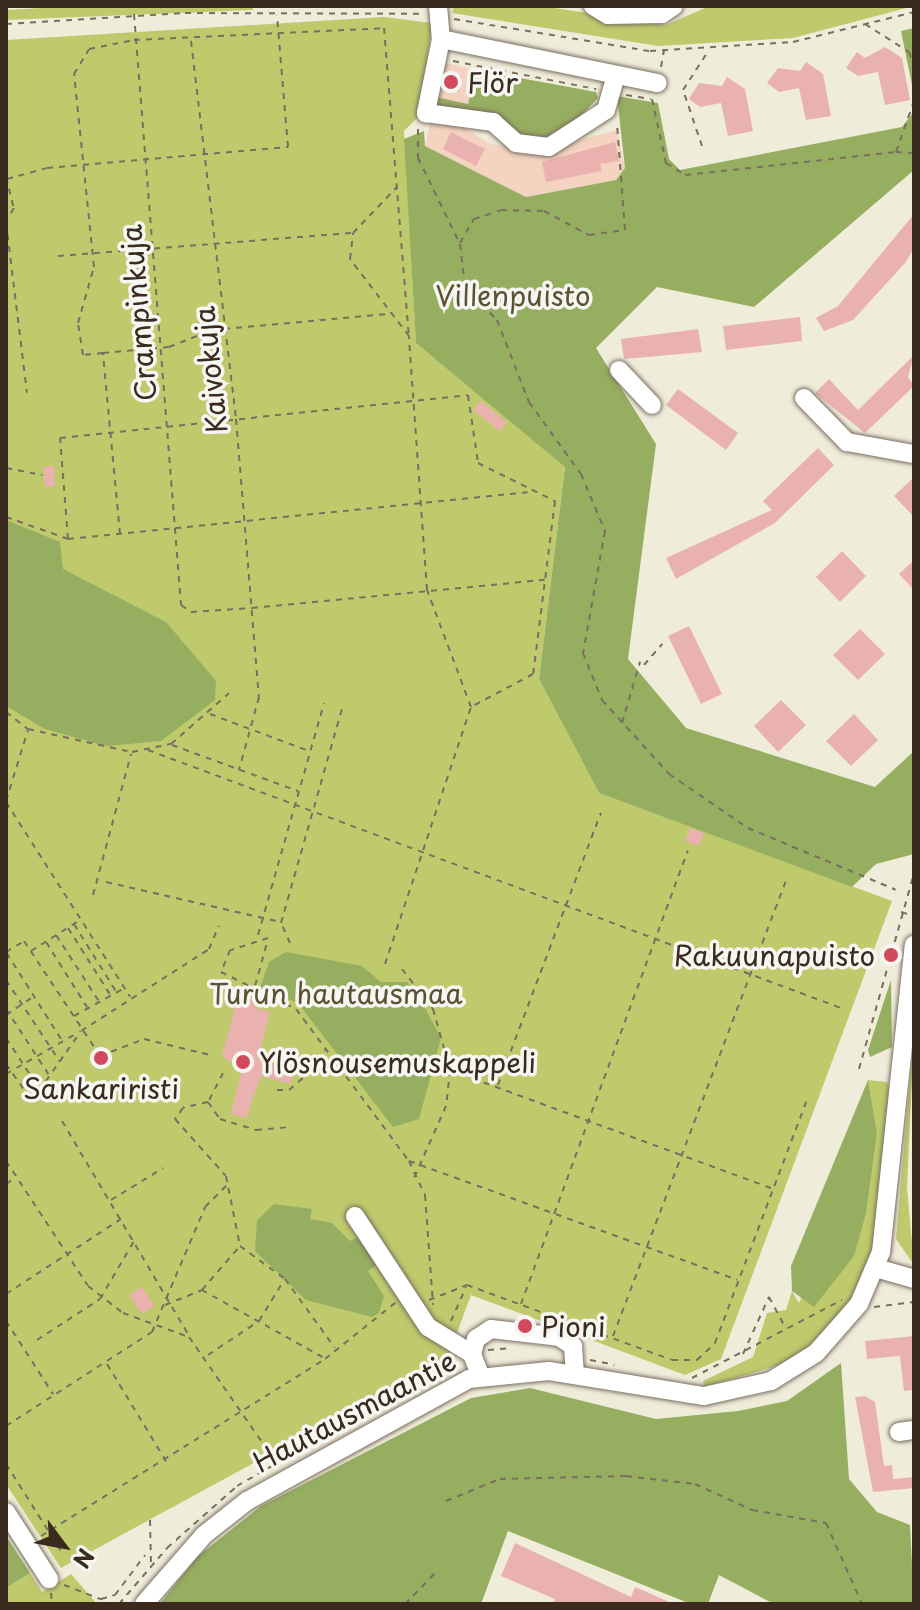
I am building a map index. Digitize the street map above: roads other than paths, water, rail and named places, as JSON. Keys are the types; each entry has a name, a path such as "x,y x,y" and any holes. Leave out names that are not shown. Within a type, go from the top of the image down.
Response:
{"street":[{"path":"593,6 608,15 662,14 674,6"},
{"path":"439,12 441,39 422,121 493,122 516,143 549,147 606,110 616,75"},
{"path":"441,39 616,75 655,91"},
{"path":"619,370 652,405"},
{"path":"804,398 847,442 914,454"},
{"name":"Hautausmaantie","path":"144,1604 204,1535 247,1501 480,1375 575,1375 683,1397 751,1388 798,1367 830,1339 876,1268 887,1222 914,945"},
{"path":"355,1216 408,1298 443,1340 472,1354"},
{"path":"876,1268 914,1279"},
{"path":"480,1375 472,1354 476,1339 491,1329 559,1337 573,1346 575,1375"},
{"path":"6,1512 49,1579"}],"place":[{"name":"Flör","path":"451,82"},
{"name":"Rakuunapuisto","path":"891,955"},
{"name":"Sankariristi","path":"101,1058"},
{"name":"Ylösnousemuskappeli","path":"243,1062"},
{"name":"Pioni","path":"525,1326"}],"park label":[{"name":"Villenpuisto","path":"513,295"},
{"name":"Turun hautausmaa","path":"336,993"}]}
